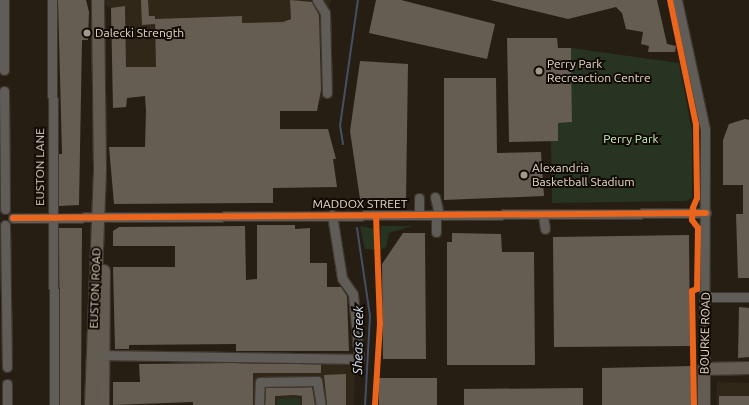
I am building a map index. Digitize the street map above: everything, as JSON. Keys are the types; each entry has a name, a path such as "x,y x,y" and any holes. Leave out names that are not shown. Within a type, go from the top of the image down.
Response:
{"main road":[{"name":"EUSTON ROAD","path":"98,0 103,405"},
{"name":"EUSTON ROAD","path":"91,405 100,217"},
{"path":"704,369 749,368"},
{"name":"BOURKE ROAD","path":"704,369 704,405"}],"street":[{"path":"4,0 4,70"},
{"name":"EUSTON LANE","path":"52,0 54,405"},
{"path":"317,0 325,13 327,93"},
{"name":"BOURKE ROAD","path":"677,0 705,130 706,297 704,369"},
{"path":"4,91 2,210 13,218 3,224 7,367"},
{"path":"435,197 437,214 436,232"},
{"path":"419,198 419,215"},
{"name":"MADDOX STREET","path":"13,218 706,213"},
{"path":"103,355 359,359 353,294 342,278 332,215"},
{"path":"543,215 545,229"},
{"path":"706,297 749,297"},
{"path":"259,405 260,382 311,381 320,383 321,405"},
{"path":"7,384 7,405"}],"shaded area":[{"path":"97,0 332,0 325,13 327,93 317,104 317,111 289,111 289,100 145,96 127,98 126,107 113,108 111,8"},
{"path":"241,360 355,361 354,405 241,405"},
{"path":"717,382 749,383 749,405 717,405"}],"green space":[{"name":"Perry Park","path":"571,48 679,63 692,131 692,198 686,201 552,203 551,141 558,141 558,123 572,122"},
{"path":"360,226 374,229 375,250 365,249"},
{"path":"381,226 412,226 389,233 386,247 380,250"},
{"path":"300,398 300,405 277,405 277,399"}],"building":[{"path":"58,0 86,0 89,12 88,40 82,40 79,205 59,206 59,154 62,154"},
{"path":"141,0 148,0 149,16 155,16 155,24 142,25"},
{"path":"290,0 312,2 319,15 321,90 317,111 280,111 280,129 328,129 336,159 333,159 337,187 273,188 273,203 114,204 109,147 145,147 146,111 145,96 127,98 126,107 113,108 111,8 125,6 126,67 156,67 155,19 242,16 242,23 283,22 291,19"},
{"path":"376,0 401,0 495,24 487,59 369,33"},
{"path":"490,0 657,0 667,44 676,46 675,52 648,52 649,46 641,44 643,32 626,29 622,13 616,7 568,19"},
{"name":"Perry Park Recreaction Centre","path":"507,38 557,38 558,48 571,48 572,122 558,123 558,141 509,142"},
{"path":"360,61 408,64 406,200 360,199 350,131"},
{"path":"444,78 496,78 497,153 541,152 544,196 444,200"},
{"path":"745,119 749,120 749,278 738,278 736,214 743,214 743,185 723,185 723,140 729,124"},
{"path":"257,225 295,225 295,229 310,228 310,263 327,263 327,287 341,287 347,296 349,351 236,351 236,344 129,345 129,349 115,349 113,267 175,267 175,246 113,246 113,231 119,227 245,226 246,280 257,279"},
{"path":"59,228 82,228 81,405 60,405"},
{"path":"403,233 425,233 426,359 383,359 382,264"},
{"path":"452,233 501,234 502,252 534,252 535,365 447,365 447,242 452,242"},
{"path":"689,235 690,346 554,347 553,237"},
{"path":"739,307 749,308 749,357 738,358"},
{"path":"139,364 321,364 321,373 253,373 253,405 193,405 193,402 113,405 113,382 140,382"},
{"path":"693,366 693,405 602,405 602,368"},
{"path":"346,374 346,405 327,405 324,375"},
{"path":"379,378 437,378 437,405 379,405"},
{"path":"312,387 315,405 302,405 302,396 294,395 275,396 275,405 265,405 266,388"},
{"path":"583,388 583,405 464,405 464,389"},
{"path":"719,396 749,396 749,405 719,405"}],"waterway":[{"name":"Sheas Creek","path":"343,144 340,126 358,0"},
{"name":"Sheas Creek","path":"357,228 370,316 365,405"}],"cycle path":[{"path":"670,0 696,124 697,198 693,208 692,220 698,228 697,289 692,291 694,405"},
{"path":"13,218 706,213"},
{"path":"375,405 380,324 376,216"}],"place":[{"name":"Dalecki Strength","path":"87,33"},
{"name":"Perry Park Recreaction Centre","path":"539,71"},
{"name":"Alexandria Basketball Stadium","path":"524,175"}]}
